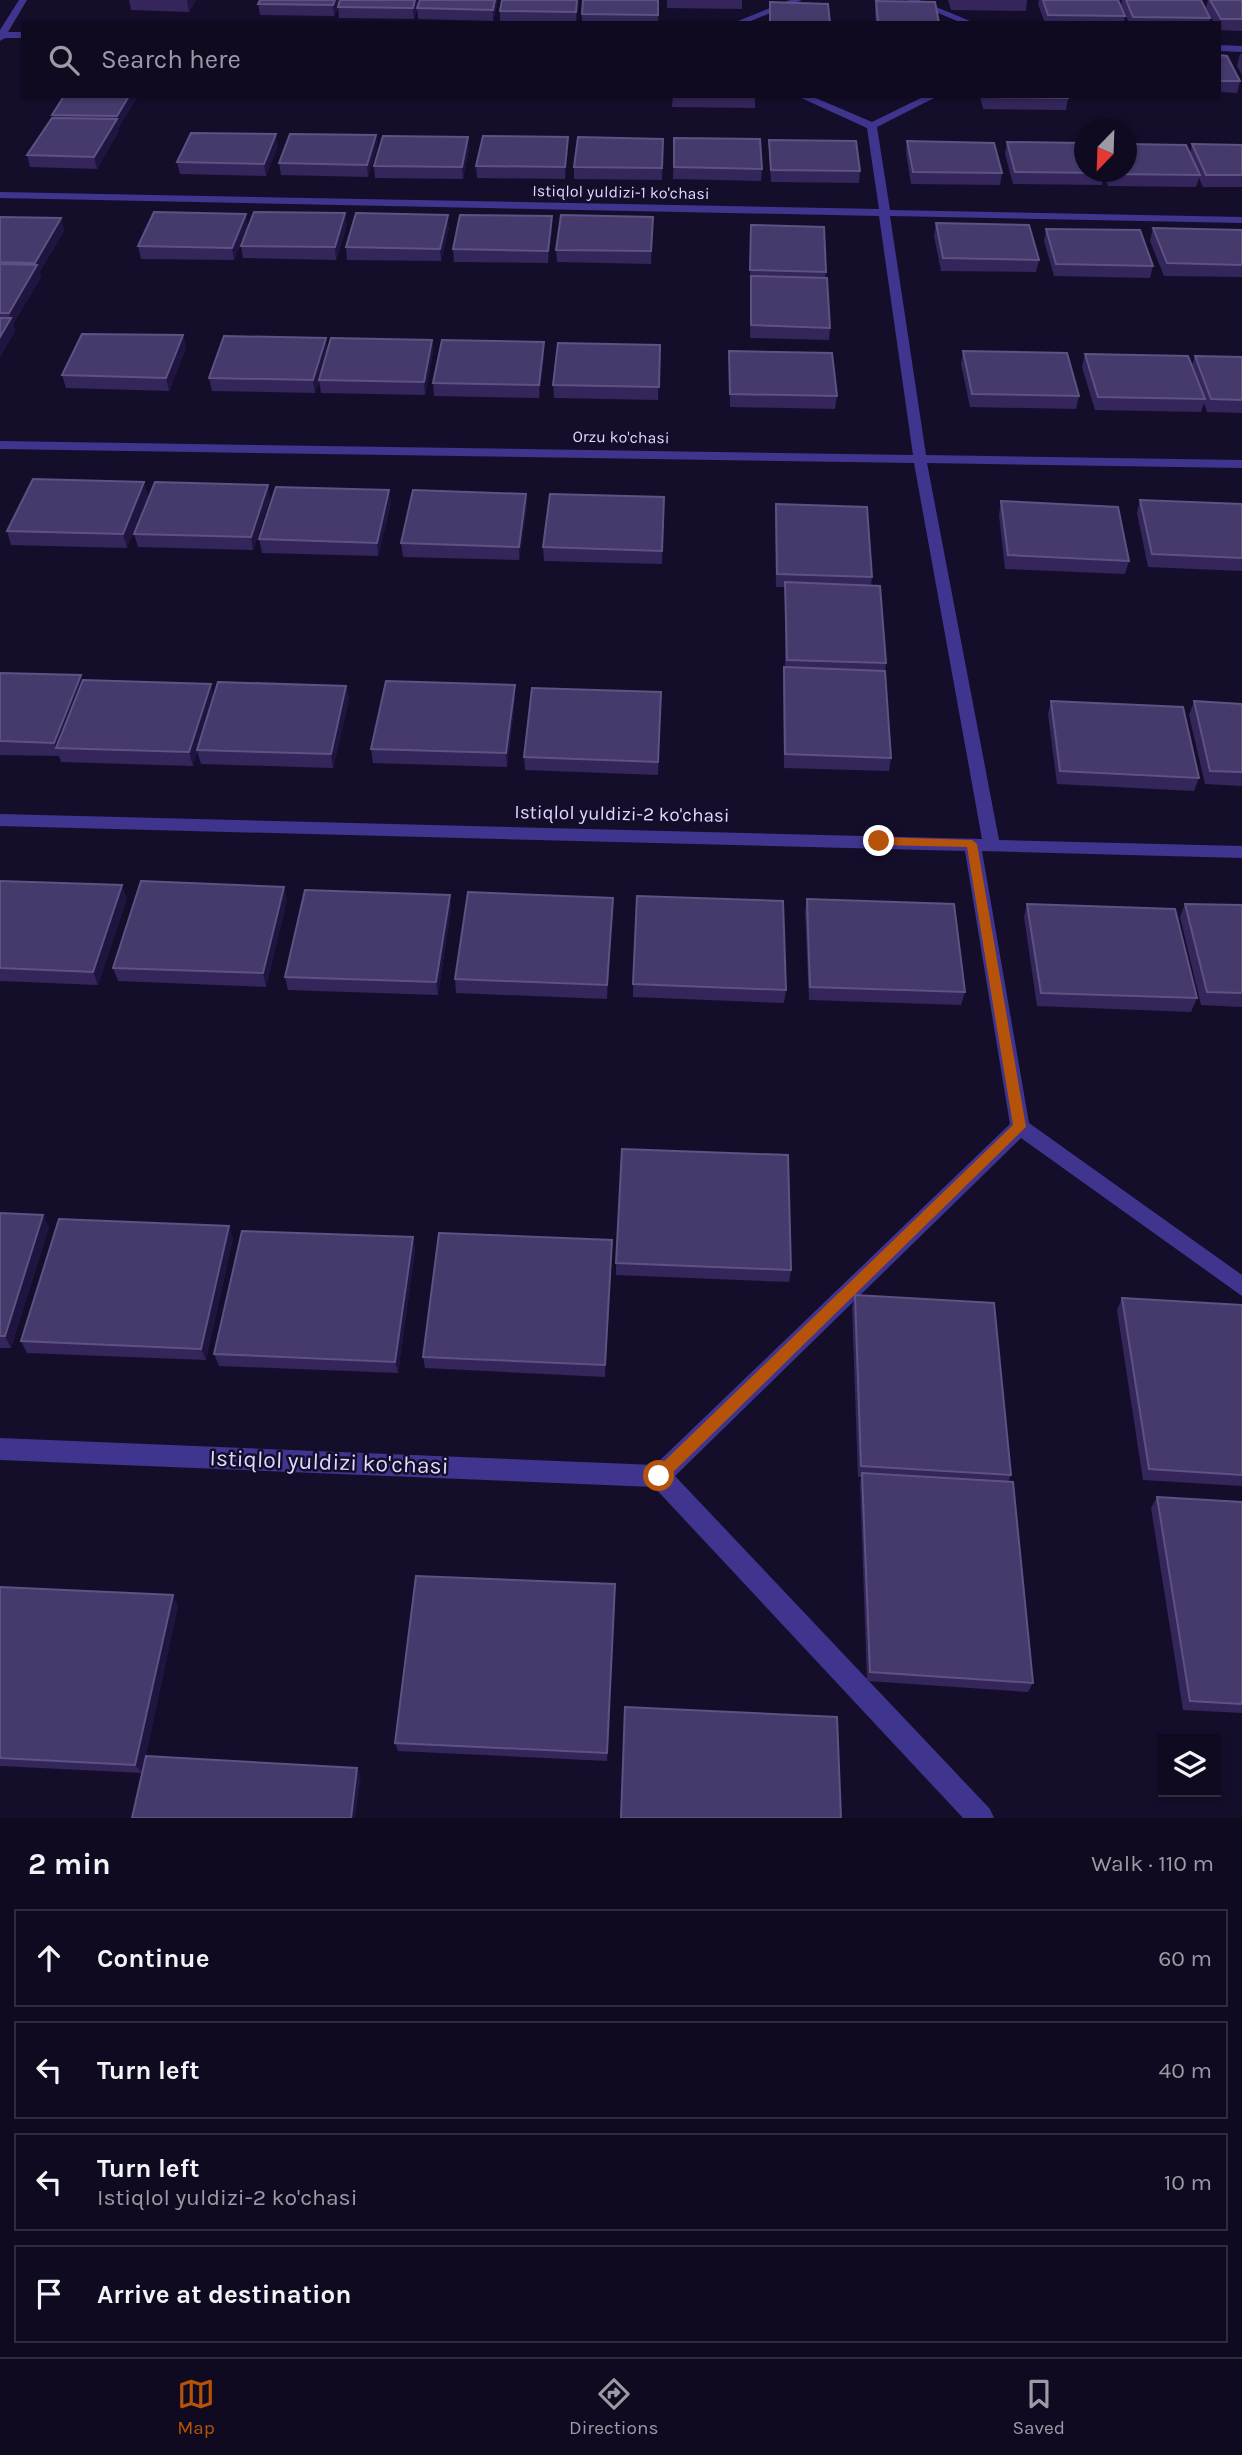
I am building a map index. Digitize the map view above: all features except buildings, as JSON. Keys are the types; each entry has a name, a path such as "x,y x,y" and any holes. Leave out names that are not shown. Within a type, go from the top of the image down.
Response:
{"street":[{"path":"1,36 23,0"},
{"path":"742,21 798,0"},
{"path":"911,0 966,21"},
{"path":"1,36 21,36"},
{"path":"1221,48 1242,49"},
{"path":"807,98 872,126 929,98"},
{"path":"872,126 920,459 991,844"},
{"name":"Istiqlol yuldizi-1 ko'chasi","path":"0,195 1242,220"},
{"name":"Orzu ko'chasi","path":"0,445 1242,464"},
{"name":"Istiqlol yuldizi-2 ko'chasi","path":"0,820 1242,852"},
{"path":"972,844 1020,1127 1242,1287"},
{"path":"981,1818 659,1476 1020,1127"},
{"name":"Istiqlol yuldizi ko'chasi","path":"0,1449 659,1476"}],"route":[{"path":"659,1476 1020,1127 972,844 879,841"}]}
